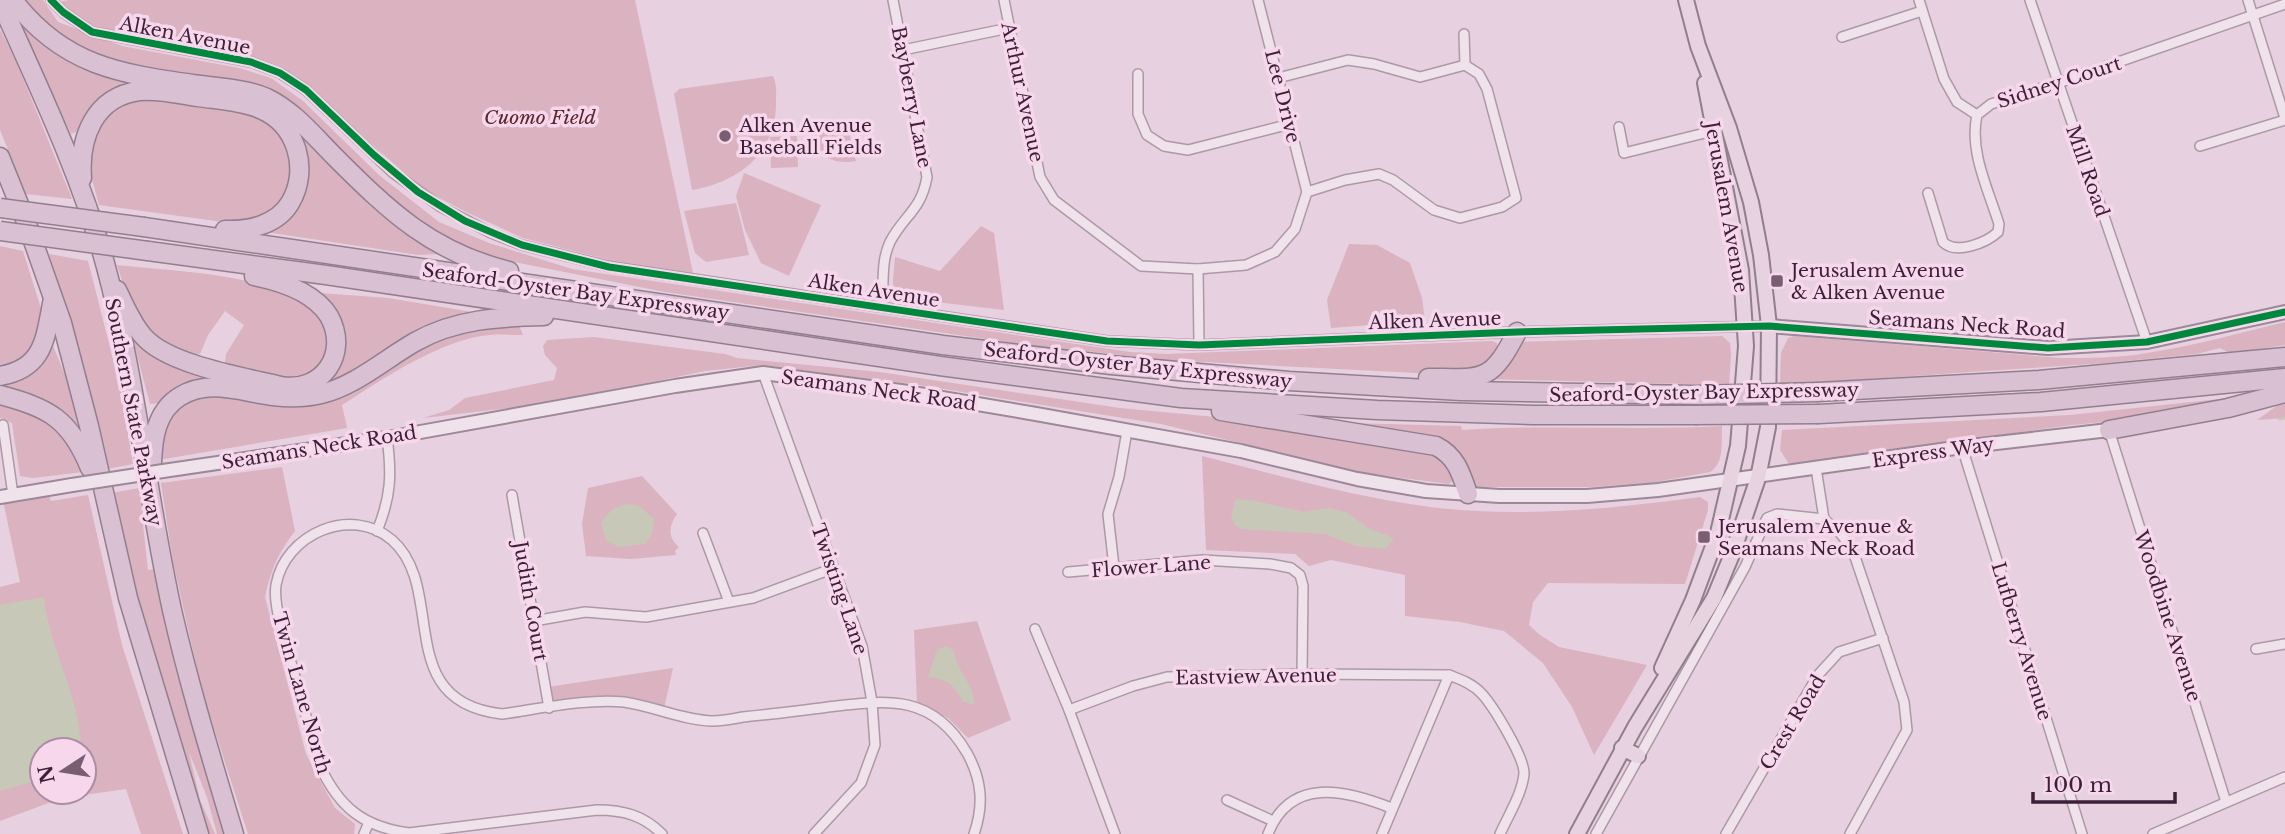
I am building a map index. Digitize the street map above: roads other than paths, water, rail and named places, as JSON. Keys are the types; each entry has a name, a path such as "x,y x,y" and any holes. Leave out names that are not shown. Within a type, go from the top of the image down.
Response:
{"highway":[{"path":"13,0 24,15 44,33 67,50 99,65 131,75 237,90 267,99 297,119 401,220 447,249 499,269 601,295"},
{"name":"Southern State Parkway","path":"0,1 83,192 106,267 172,609 234,834"},
{"path":"83,192 80,162 87,131 102,108 127,94 156,91 246,104 264,110 282,124 290,135 299,155 301,172 297,192 288,207 275,219 242,231 144,227"},
{"path":"0,157 53,295 80,392 128,598 200,834"},
{"name":"Seaford-Oyster Bay Expressway","path":"0,208 1027,356 1289,381 1533,394 1818,393 2026,382 2285,356"},
{"name":"Seaford-Oyster Bay Expressway","path":"0,231 1181,398 1377,410 1611,416 1819,414 2053,401 2285,378"},
{"path":"106,267 137,330 146,340 168,355 293,388 312,383 326,372 333,360 337,339 328,314 295,289 275,281 148,251"},
{"path":"0,376 26,367 38,354 48,332 53,295"},
{"path":"151,495 155,429 169,405 191,391 204,387 227,387 300,398 342,386 414,342 460,323 510,317 598,316"},
{"path":"1289,381 1481,376 1502,360 1517,332"},
{"path":"2109,430 2228,408 2285,393"},
{"path":"0,395 27,402 48,412 63,424 80,444 112,533"},
{"path":"1181,398 1213,410 1436,446 1446,451 1456,462 1468,494"}],"main road":[{"name":"Jerusalem Avenue","path":"1577,834 1622,748 1719,602 1758,478 1768,427 1769,326 1761,255 1751,202 1722,129 1686,0"},
{"name":"Jerusalem Avenue","path":"1635,727 1693,600 1718,533 1738,446 1746,346 1745,326 1741,270 1722,129"},
{"name":"Seamans Neck Road","path":"1769,326 2048,348 2147,342 2285,312"},
{"name":"Seamans Neck Road","path":"7,496 387,438 763,373 901,391 1241,451 1357,479 1426,491 1499,496 1587,496 1758,478"},
{"name":"Express Way","path":"1758,478 1962,447 2109,430"},
{"path":"1622,748 1638,755"}],"street":[{"name":"Alken Avenue","path":"51,0 92,32 251,62 280,73 306,90 374,155 418,192 465,221 522,245 609,267 1107,341 1199,345 1517,332 1769,326"},
{"name":"Bayberry Lane","path":"881,307 884,288 883,264 889,244 920,203 928,177 893,0"},
{"name":"Arthur Avenue","path":"1004,0 1040,177 1054,200 1141,266 1198,269 1246,265 1275,252 1295,229 1307,192"},
{"name":"Lee Drive","path":"1258,0 1307,192"},
{"path":"1919,0 1944,79 1957,102 1976,115"},
{"name":"Mill Road","path":"2031,0 2147,342"},
{"path":"2200,146 2285,119 2248,0"},
{"name":"Sidney Court","path":"1928,193 1943,242 1949,248 1956,249 1991,238 1998,232 1999,224 1976,150 1976,115 1991,104 2285,4"},
{"path":"1842,37 1922,11"},
{"path":"903,50 1009,28"},
{"path":"1464,34 1465,65"},
{"path":"1279,78 1348,60 1420,77 1465,65 1479,74 1487,89 1516,198 1502,207 1460,218 1441,214 1393,180 1379,174 1345,180 1307,192"},
{"path":"1138,74 1138,114 1147,135 1164,146 1188,150 1290,124"},
{"path":"1619,127 1624,153 1722,129"},
{"path":"1198,269 1199,345"},
{"name":"Twisting Lane","path":"763,373 862,646 872,702 875,745 861,783 814,834"},
{"path":"3,425 7,496"},
{"name":"Woodbine Avenue","path":"2109,430 2227,802"},
{"path":"1114,567 1108,514 1128,431"},
{"path":"387,438 391,470 389,492 386,509 377,531 391,540 409,561 429,656 442,684 466,704 502,715 607,701 625,702 712,721 872,702 906,704 925,710 940,720 959,740 973,764 981,792 979,818 974,834"},
{"name":"Lufberry Avenue","path":"1962,447 2082,834"},
{"path":"1816,468 1824,519"},
{"name":"Judith Court","path":"512,495 549,708"},
{"path":"1596,834 1719,602 1745,567 1767,518 1777,514 1824,519 1852,548 1904,702 1907,730 1850,834"},
{"name":"Twin Lane North","path":"377,531 345,524 313,533 304,538 288,556 276,587 280,623 320,766 330,787 343,803 385,830 409,833 616,810 637,816 662,834"},
{"path":"702,533 729,603"},
{"name":"Flower Lane","path":"1068,572 1203,560 1291,568 1300,575 1303,586 1302,674"},
{"path":"534,621 584,612 646,617 729,603 753,598 834,568"},
{"path":"1035,629 1069,710 1115,834"},
{"name":"Crest Road","path":"1726,834 1818,675 1839,652 1883,638"},
{"path":"2256,649 2285,644"},
{"path":"1382,834 1449,675 1468,682 1481,692 1521,760 1524,771 1522,782 1500,834"},
{"name":"Eastview Avenue","path":"1069,710 1133,686 1167,677 1449,675"},
{"path":"2153,834 2285,777"},
{"path":"1268,834 1282,809 1300,797 1325,791 1347,793 1391,808"},
{"path":"1227,800 1273,821"},
{"path":"363,834 369,822"}],"waterway":[{"path":"2279,419 2285,418"}],"place":[{"name":"Alken Avenue Baseball Fields","path":"725,136"},
{"name":"Jerusalem Avenue & Alken Avenue","path":"1777,281"},
{"name":"Jerusalem Avenue & Seamans Neck Road","path":"1704,537"}],"park label":[{"name":"Cuomo Field","path":"540,117"}]}
